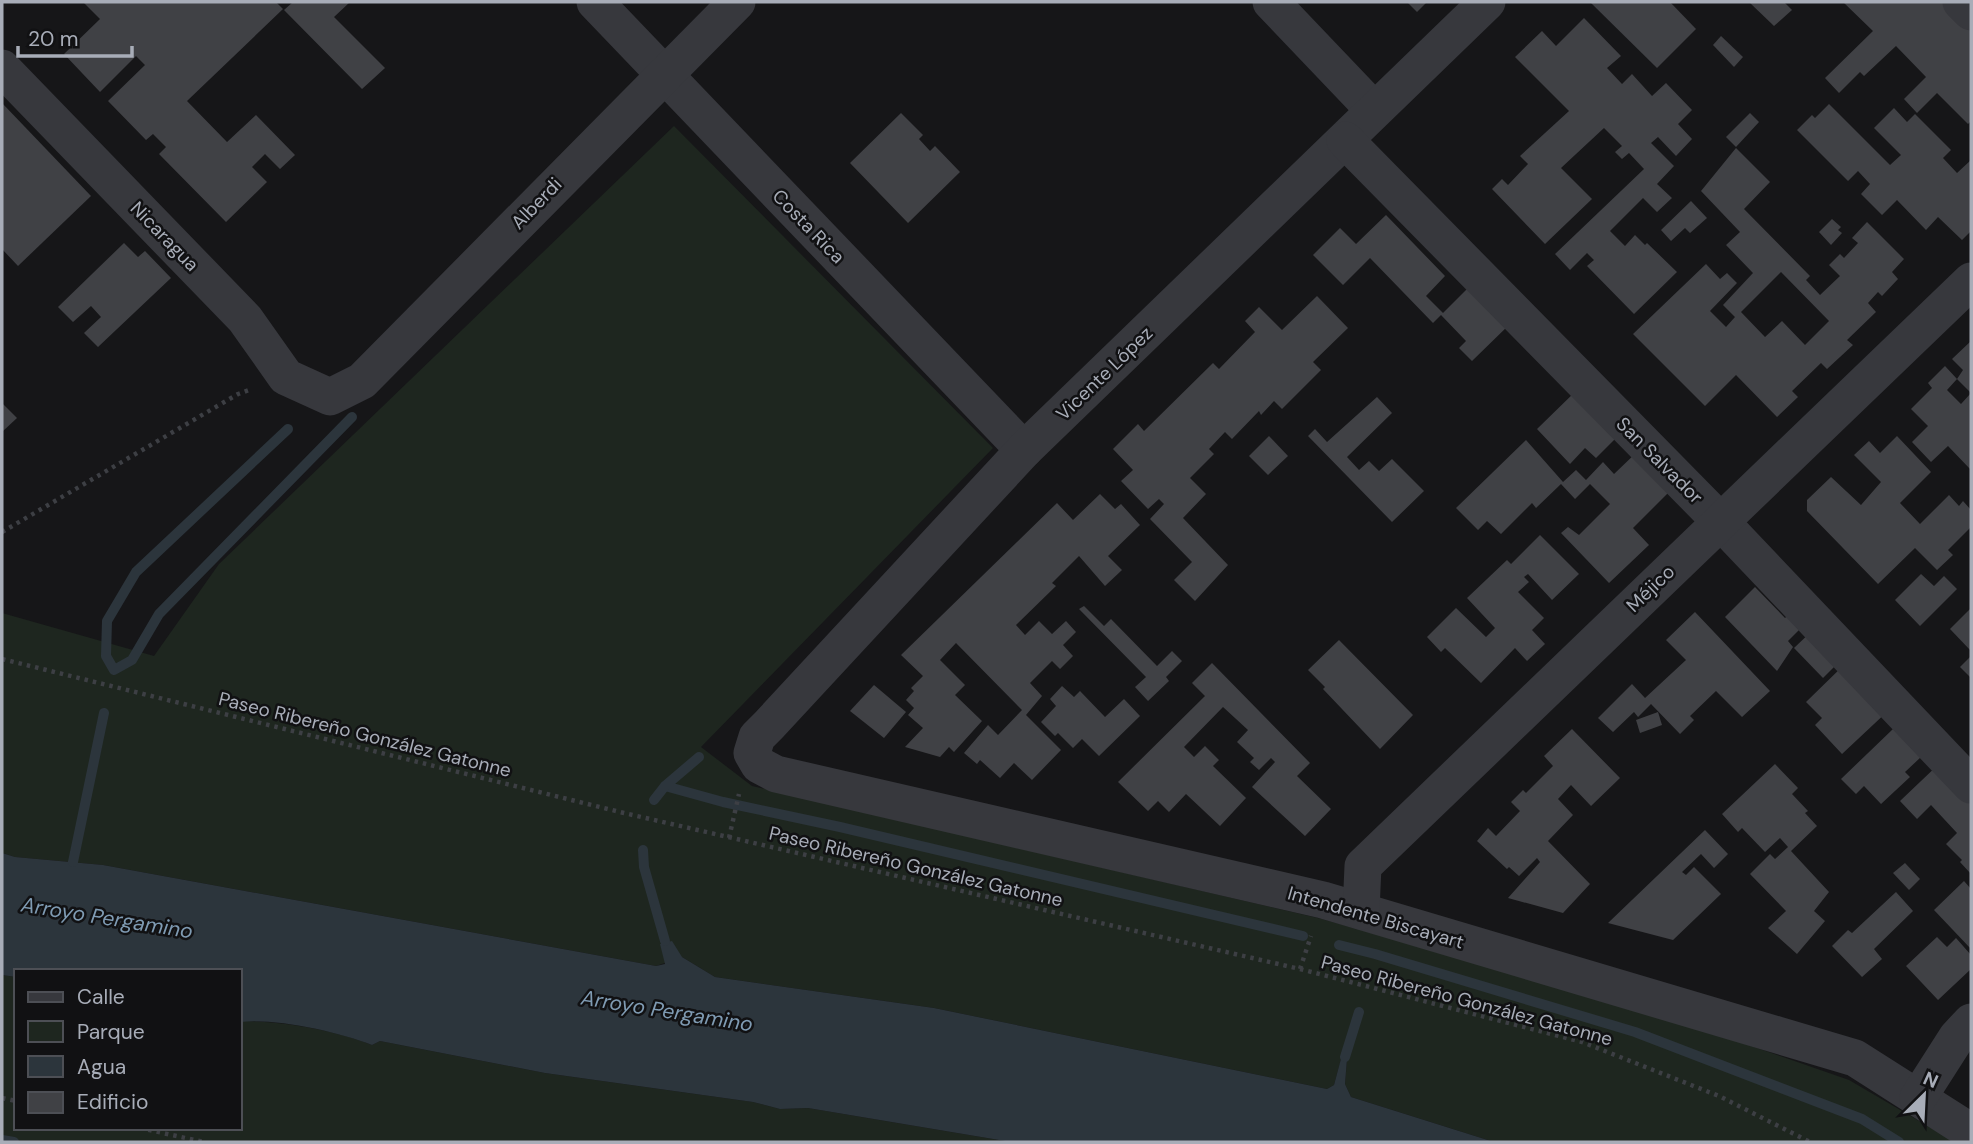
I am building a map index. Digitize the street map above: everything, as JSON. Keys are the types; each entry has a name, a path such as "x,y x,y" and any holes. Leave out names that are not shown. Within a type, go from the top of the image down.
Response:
{"street":[{"name":"Costa Rica","path":"595,2 1024,450"},
{"name":"Alberdi","path":"286,377 330,397 362,381 737,2"},
{"path":"1271,2 1374,110"},
{"name":"Vicente López","path":"758,765 751,753 758,737 1024,450 1487,2"},
{"path":"1961,2 1971,12"},
{"name":"Nicaragua","path":"2,68 245,319 286,377"},
{"name":"San Salvador","path":"1345,140 1720,521 1971,785"},
{"name":"Méjico","path":"1361,911 1363,866 1971,281"},
{"name":"Intendente Biscayart","path":"758,765 776,774 1361,911 1855,1058 1971,1132"},
{"path":"1918,1098 1957,1037 1971,1022"}],"path":[{"path":"2,532 238,394 286,377"},
{"name":"Paseo Ribereño González Gatonne","path":"2,659 729,838 1287,965 1582,1042 1719,1096 1810,1142"},
{"path":"729,838 739,795"},
{"path":"149,1130 204,1142"}],"green space":[{"path":"674,126 993,448 701,747 752,786 1322,919 1671,1018 1849,1080 1955,1142 1494,1142 1351,1097 1345,1084 1347,1059 1342,1056 1334,1085 1327,1089 934,1008 715,977 682,957 656,966 103,865 15,857 2,853 2,613 154,656 219,564"},
{"path":"2,975 14,977 14,1130 242,1130 242,1021 307,1027 372,1045 380,1041 545,1073 753,1102 780,1109 808,1108 1011,1142 2,1142"}],"water":[{"name":"Arroyo Pergamino","path":"2,853 15,857 103,865 656,966 665,964 660,944 672,941 682,957 715,977 934,1008 1327,1089 1334,1085 1342,1055 1347,1059 1345,1084 1351,1097 1494,1142 1011,1142 808,1108 780,1109 753,1102 545,1073 380,1041 372,1045 343,1035 289,1024 242,1022 242,969 14,969 14,977 2,975"}],"building":[{"path":"83,2 276,2 283,9 187,101 227,142 256,115 295,155 280,169 265,154 252,167 267,182 226,222 159,154 166,147 153,134 146,140 108,101 145,65 136,56 100,92 64,54 100,19"},
{"path":"293,2 350,2 334,17 385,68 362,89 284,10"},
{"path":"1407,2 1427,2 1417,12"},
{"path":"1590,2 1670,2 1696,29 1657,68"},
{"path":"1749,2 1784,2 1792,10 1774,26"},
{"path":"1843,2 1945,2 1971,28 1971,121 1968,124 1937,93 1917,113 1904,99 1926,77 1896,46 1864,76 1860,72 1839,93 1825,78 1873,31"},
{"path":"1584,18 1621,56 1607,68 1622,84 1632,74 1652,96 1666,83 1692,110 1678,124 1692,139 1676,156 1658,137 1651,143 1674,166 1657,184 1672,198 1657,212 1643,198 1610,231 1625,246 1635,235 1677,272 1634,314 1587,266 1594,260 1587,253 1570,270 1555,254 1644,169 1629,153 1622,159 1615,152 1622,146 1604,128 1561,168 1592,199 1545,244 1492,189 1502,179 1508,185 1528,164 1520,156 1569,111 1515,57 1542,31 1556,46"},
{"path":"1721,36 1743,57 1734,67 1713,45"},
{"path":"2,103 91,196 18,266 2,249"},
{"path":"1829,104 1890,165 1901,155 1874,128 1894,108 1907,122 1915,114 1951,150 1943,158 1957,173 1971,160 1971,231 1962,240 1938,217 1926,230 1897,200 1882,215 1861,194 1870,184 1858,171 1848,181 1797,130 1812,115 1815,118"},
{"path":"901,113 923,135 919,139 930,151 935,146 960,172 908,223 850,163"},
{"path":"1750,113 1759,122 1736,147 1726,137"},
{"path":"1736,148 1770,182 1744,209 1810,276 1806,280 1820,295 1840,276 1829,265 1840,254 1844,258 1858,243 1852,238 1867,222 1904,259 1892,272 1898,279 1882,296 1878,292 1868,303 1876,312 1847,340 1853,345 1827,369 1821,363 1792,391 1798,397 1777,417 1736,375 1705,406 1633,334 1706,264 1720,279 1727,273 1737,283 1710,311 1726,327 1735,317 1723,305 1753,273 1726,245 1740,232 1701,191","holes":["1781,272 1829,321 1805,345 1782,321 1765,337 1741,312"]},
{"path":"1691,201 1707,218 1690,233 1685,228 1671,241 1661,230"},
{"path":"1386,215 1445,276 1426,296 1443,313 1473,283 1512,322 1472,361 1459,348 1466,341 1441,315 1433,323 1370,258 1343,285 1313,255 1340,228 1356,244"},
{"path":"1832,219 1841,227 1838,230 1842,233 1831,245 1819,232"},
{"path":"124,243 138,257 145,251 171,278 98,347 84,333 101,317 91,306 73,322 58,307"},
{"path":"1317,296 1348,328 1313,362 1321,370 1282,409 1274,401 1261,415 1259,411 1232,439 1225,432 1209,449 1214,454 1190,478 1206,494 1183,518 1228,565 1195,601 1174,580 1192,562 1150,519 1164,504 1159,499 1148,509 1121,481 1133,470 1113,449 1138,424 1144,431 1213,363 1219,369 1255,332 1245,321 1259,307 1282,330"},
{"path":"1971,341 1971,393 1957,379 1963,370 1952,359"},
{"path":"1945,366 1957,379 1947,390 1961,404 1971,393 1971,470 1948,446 1931,462 1912,442 1928,426 1911,409 1932,388 1928,383"},
{"path":"1578,389 1621,433 1596,458 1585,448 1570,464 1537,429"},
{"path":"1377,397 1392,413 1347,457 1359,470 1369,461 1379,471 1392,459 1424,491 1392,522 1308,436 1315,429 1327,442"},
{"path":"2,403 17,418 2,432"},
{"path":"1269,436 1288,456 1268,475 1249,456"},
{"path":"1897,436 1931,472 1900,503 1920,524 1949,495 1959,506 1963,501 1971,510 1971,527 1948,550 1953,555 1937,570 1915,548 1878,584 1807,511 1807,500 1831,477 1861,505 1881,482 1854,455 1869,441 1880,453"},
{"path":"1526,440 1563,482 1576,470 1586,480 1603,462 1614,474 1638,451 1674,487 1633,528 1649,545 1609,583 1561,533 1568,527 1579,535 1610,504 1590,484 1575,499 1561,484 1536,508 1532,503 1501,534 1487,521 1478,530 1456,508"},
{"path":"1100,494 1115,509 1121,504 1140,525 1108,556 1122,570 1105,586 1079,556 1052,583 1056,586 1016,625 1025,635 1039,621 1052,634 1066,621 1076,632 1063,645 1073,656 1060,669 1052,661 1030,683 1042,696 1026,715 1061,750 1032,780 1014,763 1000,778 980,760 977,764 964,753 988,725 998,735 1022,710 956,643 940,660 965,685 955,695 982,721 954,752 949,747 940,757 905,747 923,728 908,715 914,708 906,700 914,691 911,688 923,676 901,655 1057,503 1073,520"},
{"path":"1540,535 1579,574 1552,600 1528,574 1524,577 1529,582 1518,592 1544,618 1532,630 1545,644 1527,661 1515,648 1481,683 1445,648 1441,652 1427,637 1456,608 1486,637 1495,628 1467,598 1507,560 1511,564"},
{"path":"1921,574 1934,586 1944,576 1957,589 1920,626 1895,600"},
{"path":"1755,587 1785,618 1794,609 1807,622 1788,641 1793,647 1777,671 1725,617"},
{"path":"1084,606 1104,626 1111,619 1157,666 1172,651 1182,661 1166,677 1169,681 1148,701 1135,687 1146,677 1079,609"},
{"path":"1971,608 1971,651 1950,629"},
{"path":"1695,612 1770,691 1742,717 1716,691 1690,716 1694,720 1680,734 1651,704 1638,717 1634,712 1613,732 1598,718 1632,684 1645,698 1686,660 1666,640"},
{"path":"1814,629 1842,659 1823,678 1794,648"},
{"path":"1339,640 1413,715 1380,749 1308,670"},
{"path":"1971,656 1971,678 1960,667"},
{"path":"1212,663 1310,763 1297,776 1331,809 1305,836 1252,787 1275,762 1271,758 1259,770 1250,762 1254,758 1237,742 1248,730 1223,707 1184,747 1194,757 1205,746 1219,760 1213,766 1246,798 1220,826 1186,794 1169,812 1158,801 1148,811 1118,782 1205,696 1192,683"},
{"path":"1846,663 1890,709 1842,754 1815,725 1822,718 1806,702"},
{"path":"874,685 906,712 884,738 850,711"},
{"path":"1062,686 1074,697 1080,691 1105,717 1124,699 1140,716 1099,756 1082,739 1073,748 1058,733 1055,736 1041,722 1056,706 1050,699"},
{"path":"1658,712 1662,725 1640,733 1636,720"},
{"path":"1572,729 1620,778 1591,806 1571,785 1558,799 1573,815 1548,841 1590,884 1563,913 1508,898 1540,862 1537,858 1519,876 1509,867 1507,869 1477,841 1488,828 1496,836 1520,811 1511,802 1523,790 1526,793 1553,766 1544,756"},
{"path":"1893,729 1921,757 1905,772 1910,777 1881,804 1864,786 1856,794 1841,779"},
{"path":"1941,762 1971,793 1971,874 1946,844 1957,833 1931,805 1917,819 1900,801"},
{"path":"1775,764 1798,788 1792,794 1808,811 1805,813 1817,826 1791,851 1829,892 1814,911 1825,921 1797,954 1768,928 1786,911 1750,874 1770,854 1775,859 1788,847 1780,838 1765,852 1742,828 1738,832 1722,814"},
{"path":"1705,830 1728,854 1714,868 1701,854 1682,872 1686,875 1694,867 1721,894 1673,940 1608,923"},
{"path":"1905,863 1920,879 1909,890 1893,873"},
{"path":"1964,881 1971,889 1971,949 1934,910"},
{"path":"1896,892 1913,911 1874,949 1882,959 1862,977 1832,946 1848,930 1852,933"},
{"path":"1937,937 1947,947 1956,938 1971,955 1971,969 1938,1000 1906,966"}],"waterway":[{"path":"288,429 136,572 107,621 106,656 114,670 132,660 159,614 352,417"},
{"path":"73,862 104,713"},
{"path":"654,800 665,786 699,757"},
{"path":"665,786 723,802 1303,936"},
{"path":"643,850 644,867 665,941"},
{"path":"1339,945 1635,1032 1862,1119 1899,1142"},
{"path":"1345,1057 1359,1012"},
{"path":"2,1140 14,1142"}]}
